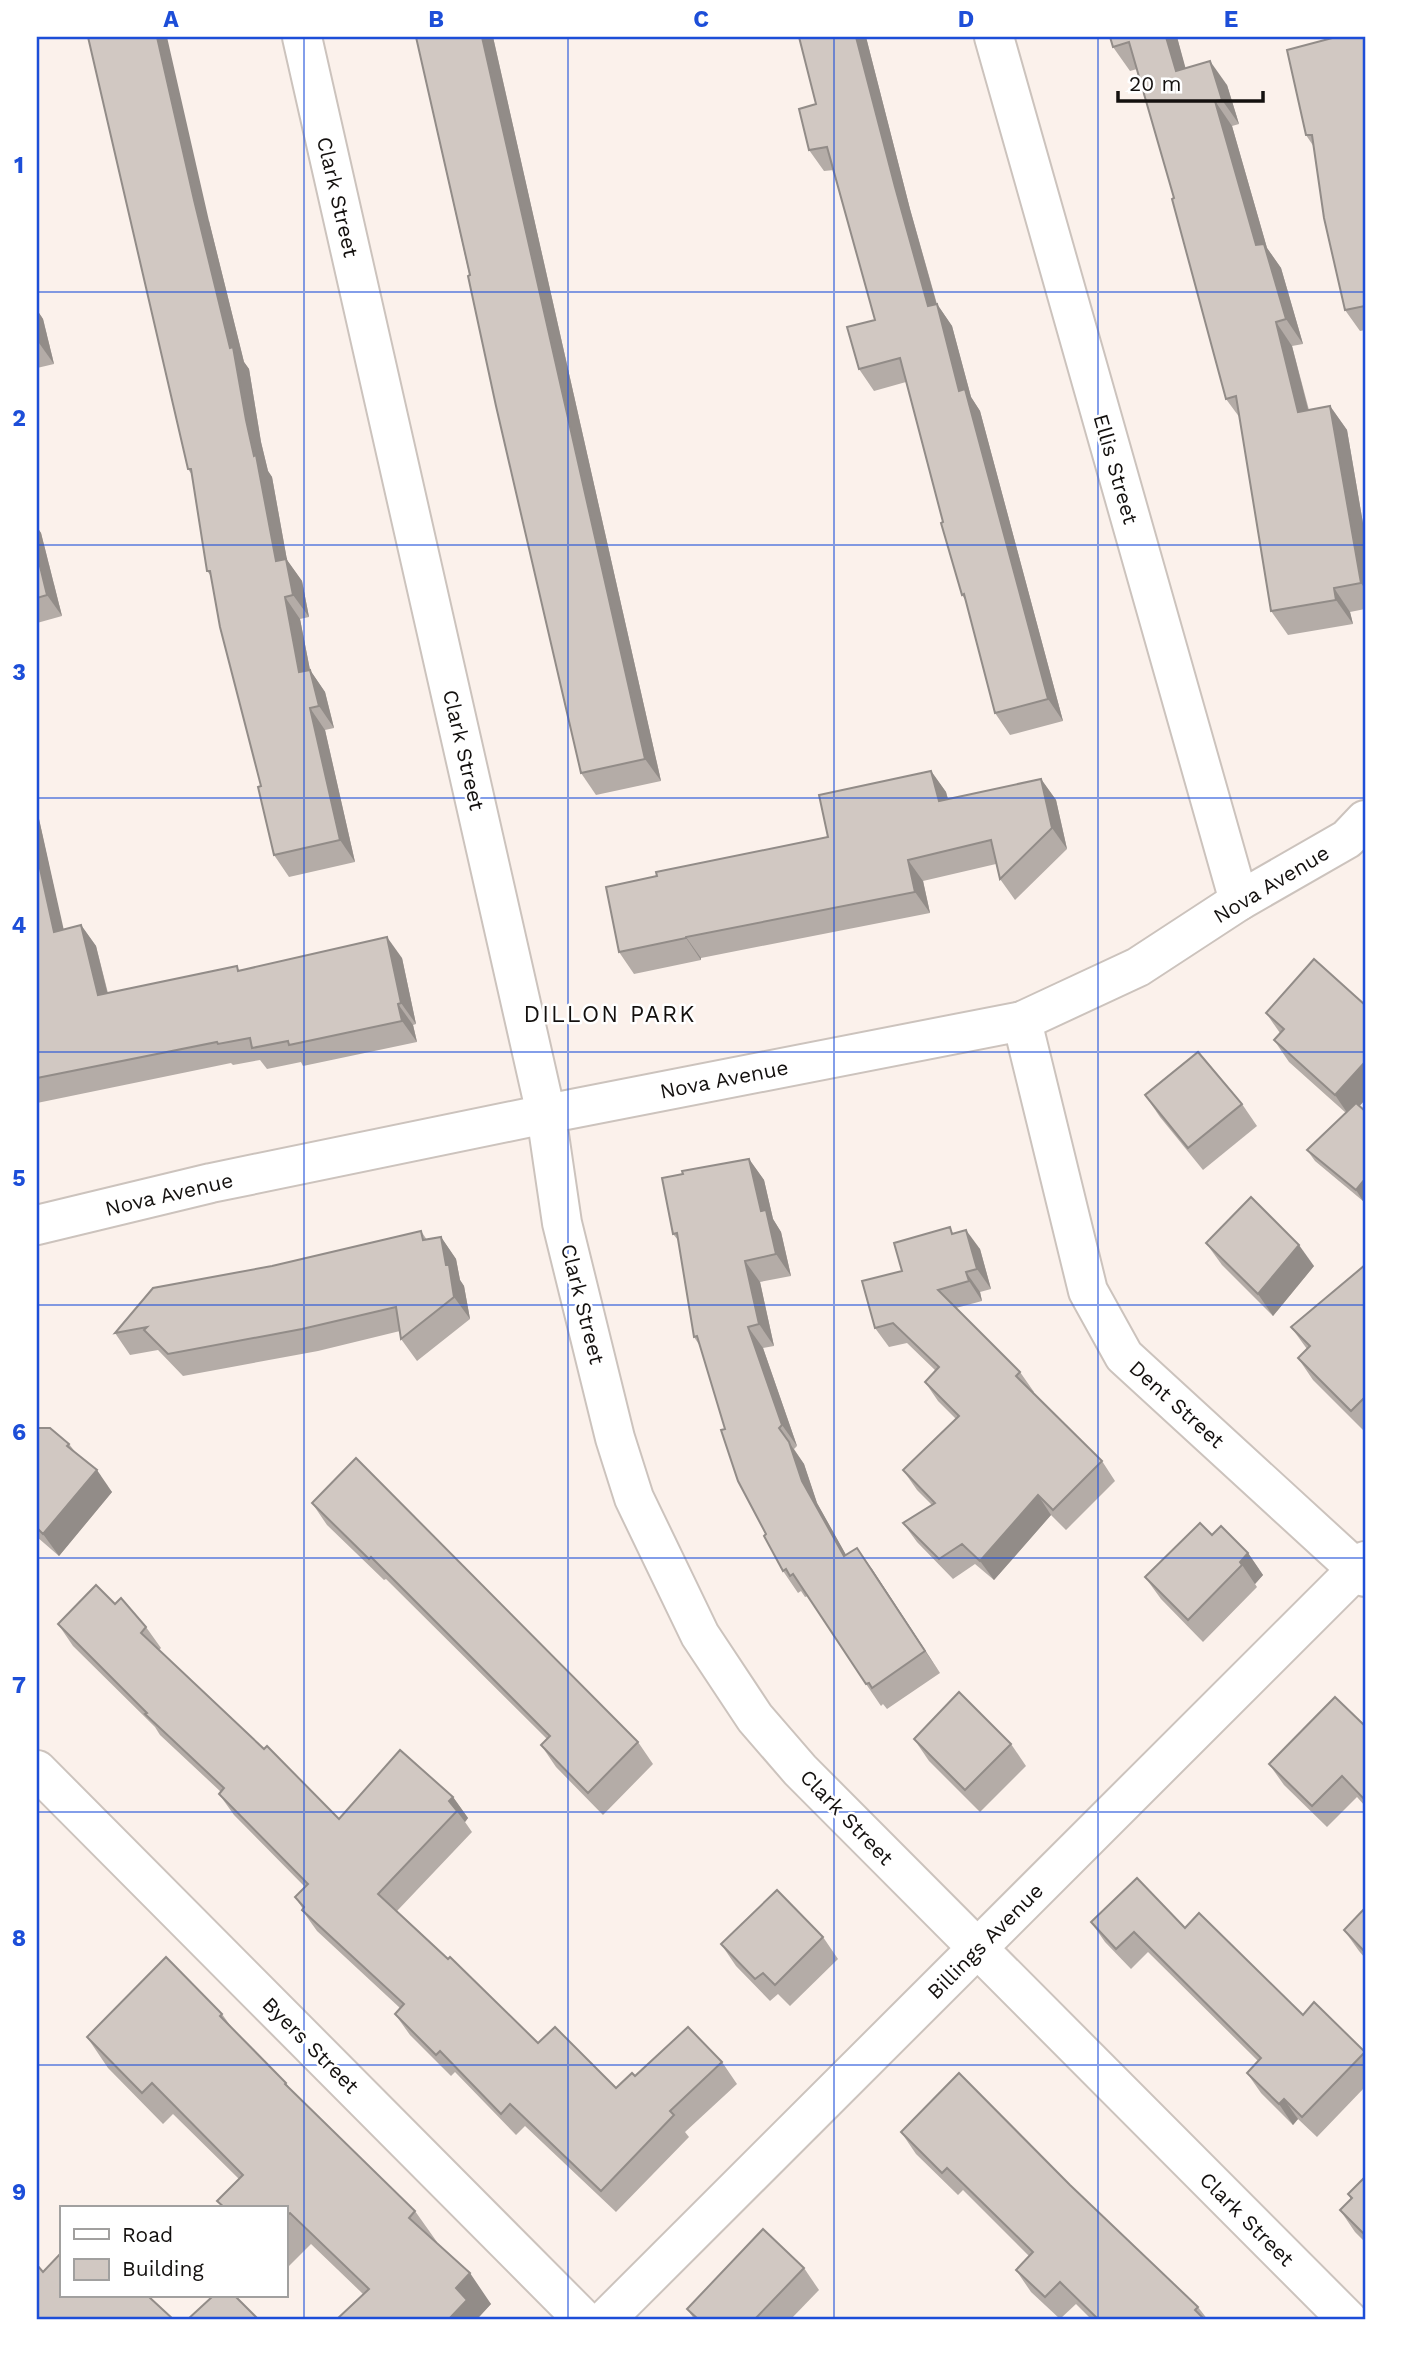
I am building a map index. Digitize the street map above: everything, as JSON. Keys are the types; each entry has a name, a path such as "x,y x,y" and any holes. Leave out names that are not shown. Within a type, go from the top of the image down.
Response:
{"street":[{"name":"Clark Street","path":"302,37 546,1114 562,1223 615,1438 634,1499 700,1635 748,1708 800,1770 1348,2320"},
{"name":"Ellis Street","path":"994,37 1239,901"},
{"name":"Nova Avenue","path":"37,1225 211,1183 1022,1021 1138,967 1239,901 1359,839"},
{"name":"Dent Street","path":"1022,1021 1088,1291 1124,1356 1363,1569"},
{"name":"Billings Avenue","path":"605,2320 976,1949 1363,1569"},
{"name":"Byers Street","path":"37,1770 584,2320"}],"building":[{"path":"88,37 157,37 230,348 233,347 276,561 286,559 293,595 285,597 299,672 310,670 319,706 310,708 340,840 274,855 258,787 261,786 220,627 210,571 207,571 191,469 188,469"},
{"path":"416,37 482,37 645,759 581,773 496,406 468,276 470,275"},
{"path":"799,37 856,37 928,306 937,304 959,391 965,389 1048,699 995,713 964,594 962,595 941,523 943,522 900,358 859,369 847,327 875,320 827,147 809,150 799,109 816,104"},
{"path":"1110,37 1166,37 1176,71 1210,61 1222,100 1215,101 1256,245 1264,244 1286,319 1276,322 1298,412 1330,406 1361,583 1334,588 1336,600 1271,611 1236,396 1226,399 1172,199 1174,198 1129,42 1113,47"},
{"path":"1336,37 1365,37 1365,306 1345,310 1324,218 1312,135 1306,135 1287,50"},
{"path":"37,554 47,595 37,598"},
{"path":"931,771 939,801 1041,779 1052,828 1000,879 991,840 908,860 915,892 619,952 606,887 657,876 656,872 828,837 819,795"},
{"path":"37,855 54,932 81,925 98,995 237,966 238,971 387,937 401,1003 398,1004 402,1021 289,1045 288,1041 252,1048 250,1038 218,1044 217,1042 37,1078"},
{"path":"1314,959 1365,1005 1365,1062 1335,1095 1274,1040 1284,1029 1266,1013"},
{"path":"1198,1052 1242,1104 1188,1148 1145,1095"},
{"path":"1356,1103 1365,1111 1365,1179 1356,1190 1307,1150"},
{"path":"749,1159 761,1211 766,1210 776,1254 745,1261 759,1324 748,1327 782,1425 779,1428 789,1442 802,1481 844,1556 857,1548 925,1651 872,1688 869,1683 866,1684 793,1574 790,1576 786,1569 783,1571 764,1536 766,1534 738,1481 721,1430 725,1429 697,1336 694,1337 677,1233 673,1234 662,1178 683,1174 682,1171"},
{"path":"1251,1197 1299,1245 1258,1294 1206,1243"},
{"path":"950,1227 952,1234 966,1230 977,1269 966,1272 969,1281 938,1290 1020,1372 1016,1376 1102,1461 1053,1510 1038,1495 980,1561 962,1544 939,1559 903,1523 935,1503 903,1470 959,1416 925,1382 939,1367 893,1323 875,1328 862,1281 902,1271 894,1243"},
{"path":"421,1231 423,1240 441,1237 454,1297 401,1339 396,1307 302,1329 168,1354 144,1330 147,1327 115,1333 153,1288 272,1266"},
{"path":"1365,1265 1365,1397 1351,1411 1298,1358 1310,1346 1291,1327"},
{"path":"37,1428 50,1428 97,1470 43,1534 37,1528"},
{"path":"356,1458 638,1742 588,1793 541,1745 550,1736 371,1557 369,1559 312,1503"},
{"path":"1200,1523 1212,1535 1221,1526 1248,1553 1240,1562 1242,1565 1188,1620 1145,1577"},
{"path":"96,1585 115,1604 121,1598 146,1627 141,1633 264,1749 267,1746 339,1819 400,1750 453,1797 449,1801 457,1811 378,1894 448,1959 450,1957 538,2043 555,2027 616,2088 632,2073 635,2076 688,2027 722,2062 670,2111 674,2115 601,2191 510,2104 501,2114 440,2051 436,2055 395,2014 404,2004 302,1910 304,1907 295,1897 308,1884 219,1794 224,1788 145,1714 147,1713 58,1624"},
{"path":"959,1692 1011,1744 965,1790 914,1739"},
{"path":"1335,1697 1365,1726 1365,1800 1342,1776 1312,1806 1269,1764"},
{"path":"1137,1878 1185,1928 1199,1913 1303,2015 1314,2002 1365,2052 1302,2117 1284,2099 1279,2104 1247,2073 1261,2058 1134,1932 1116,1949 1091,1922"},
{"path":"777,1890 823,1937 775,1985 763,1973 755,1979 721,1944"},
{"path":"1365,1908 1365,1952 1344,1930"},
{"path":"166,1957 285,2084 415,2211 409,2218 470,2273 456,2288 467,2300 448,2320 336,2320 369,2289 290,2213 287,2215 287,2206 223,2206 217,2201 243,2175 152,2083 142,2093 87,2037"},
{"path":"959,2073 1070,2185 1198,2307 1195,2310 1205,2320 1099,2320 1060,2282 1045,2297 1016,2270 1033,2252 947,2168 942,2173 901,2132"},
{"path":"1365,2177 1365,2235 1340,2210 1352,2198 1348,2194"},
{"path":"763,2229 804,2268 754,2320 699,2320 687,2309"},
{"path":"60,2254 60,2298 150,2298 174,2320 37,2320 37,2265 43,2272"},
{"path":"211,2298 237,2298 259,2320 187,2320"}],"district":[{"name":"DILLON PARK","path":"610,1014"}]}
